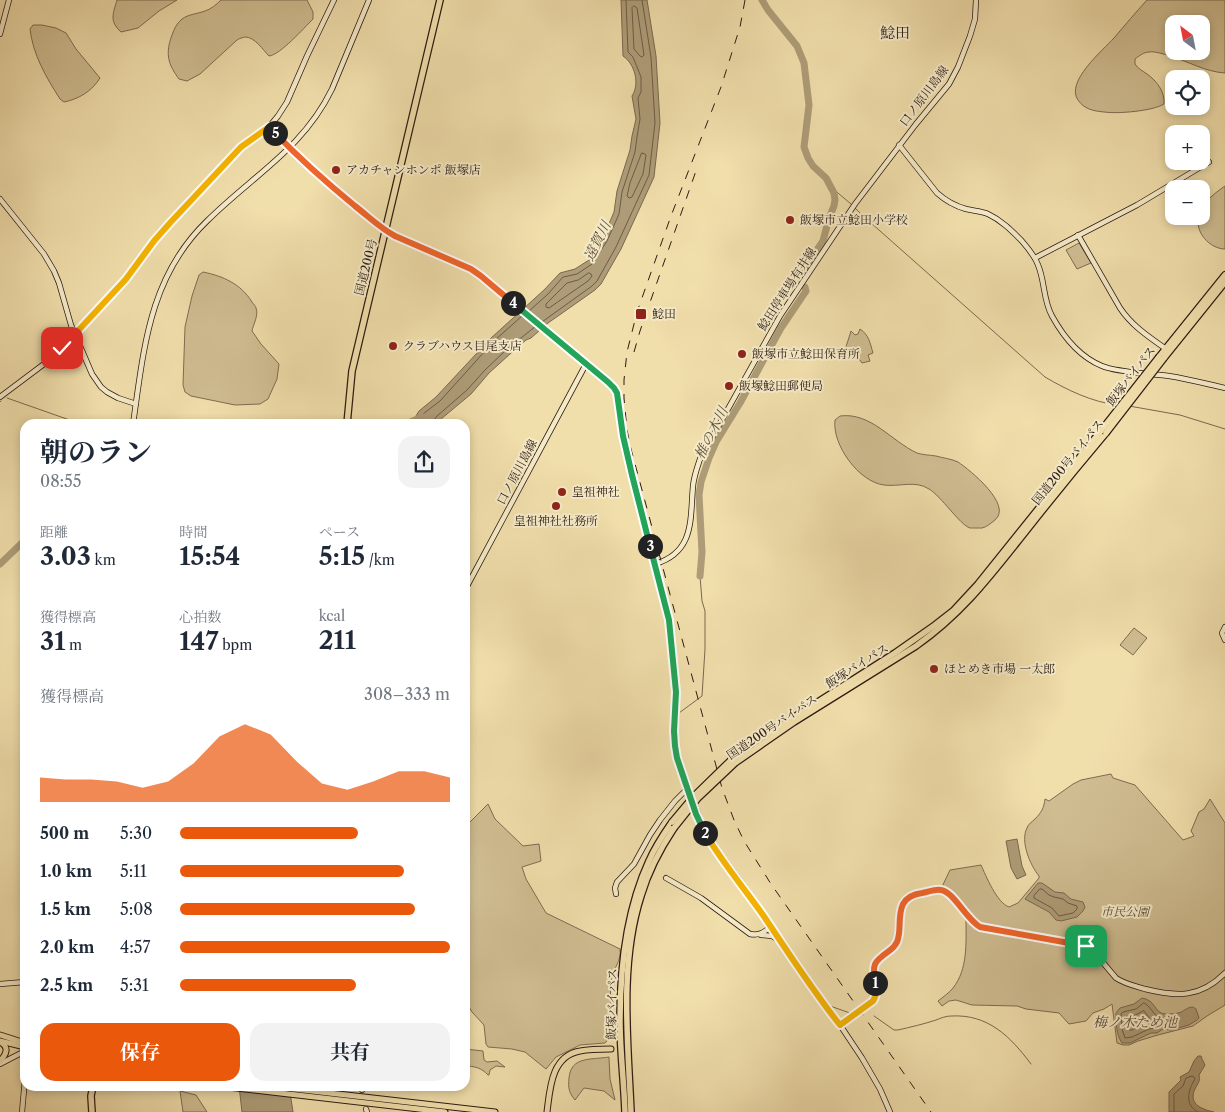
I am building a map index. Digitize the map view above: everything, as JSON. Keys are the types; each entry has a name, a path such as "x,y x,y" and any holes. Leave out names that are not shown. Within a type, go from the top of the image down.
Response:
{"highway":[{"name":"国道200号","path":"347,419 352,371 440,0"},
{"name":"飯塚バイパス","path":"1162,357 1166,349 1225,274"},
{"name":"国道200号バイパス","path":"631,1112 627,991 631,940 635,917 646,881 673,825 733,761 792,720 886,665 934,634 965,605 1162,357 1225,282"},
{"name":"飯塚バイパス","path":"792,720 919,638 953,611 984,577 1103,432"},
{"name":"飯塚バイパス","path":"625,1112 620,1023 624,951 636,896 649,862 658,844 673,825"},
{"path":"92,1091 92,1112"}],"main road":[{"path":"611,1049 616,1045 619,1037 618,1008 620,1004"},
{"path":"0,1035 20,1041"},
{"path":"0,1041 20,1047"},
{"path":"0,1041 5,1046 6,1052 0,1063"},
{"path":"547,1112 552,1077 555,1070 564,1058 578,1051 611,1049 618,1053 624,1092"},
{"path":"274,1091 495,1112"},
{"path":"302,1091 445,1112"}],"street":[{"path":"0,34 9,0"},
{"path":"0,397 52,358 126,279 154,241 241,147 269,127 283,110 334,0"},
{"path":"134,419 145,343 152,315 165,280 178,256 206,221 290,148 308,127 327,100 369,0"},
{"name":"口ノ原川島線","path":"900,146 948,84 958,67 972,28 976,0"},
{"path":"269,127 336,190 385,230 471,269 614,388 617,393 623,436 632,475 669,620 676,692 675,746 679,767 687,789 701,825 710,841 870,1070 890,1112"},
{"path":"900,146 943,198 955,206 987,213 999,219 1022,241 1035,258 1046,302 1052,316 1083,355 1103,367 1171,376 1225,388"},
{"name":"鯰田停車場有井線","path":"655,564 667,560 675,554 686,538 691,516 693,483 700,459 768,336 854,204 900,146"},
{"path":"1035,258 1137,205 1196,170"},
{"path":"0,199 50,262 59,283 74,334 92,374 107,392 136,404"},
{"path":"1078,235 1128,320 1166,349"},
{"name":"口ノ原川島線","path":"470,581 585,363"},
{"path":"1225,627 1222,633 1225,640"},
{"path":"616,894 617,882 634,864 660,820 687,789"},
{"path":"666,878 694,894 746,932 772,936 780,942"},
{"path":"840,1025 868,1005 875,997 877,990 874,965 878,958 896,945 903,904 917,893 939,890 946,892 972,922 980,927 1086,946 1094,952 1116,978 1139,987 1181,995 1208,987 1225,973"},
{"path":"757,935 763,928 763,916"},
{"path":"757,935 771,927"},
{"path":"0,984 20,982"},
{"path":"0,1063 20,1052"},
{"path":"22,1112 24,1091"}],"green space":[{"path":"117,0 177,0 159,11 138,28 121,32 113,21"},
{"path":"221,0 307,0 313,12 313,19 292,40 274,54 269,56 255,41 243,37 237,40 200,74 187,81 179,79 172,68 168,53 175,28 185,17 207,10"},
{"path":"1147,0 1225,0 1225,73 1182,60 1210,60 1210,15 1165,15 1165,54 1147,52 1135,59 1135,64 1139,69 1151,77 1162,91 1164,104 1159,106 1144,110 1110,113 1089,109 1078,100 1075,93 1081,76 1094,58"},
{"path":"33,25 56,28 66,33 76,49 100,78 85,94 64,102 60,99 37,57 30,29"},
{"path":"1225,186 1225,249 1209,243 1199,228 1198,225 1210,225 1210,198"},
{"path":"1079,243 1091,263 1077,269 1066,250"},
{"path":"203,272 231,282 243,290 256,307 256,317 252,331 279,364 277,379 268,399 260,404 235,405 191,396 185,392 183,385 185,327 192,296 199,275"},
{"path":"860,329 867,337 873,353 868,355 870,361 862,363 854,352 845,350 851,331 855,335 858,334"},
{"path":"840,416 861,418 880,428 917,453 958,462 988,488 998,506 999,514 989,525 982,528 970,528 961,522 934,493 924,486 913,484 884,485 865,477 849,461 838,440 835,420"},
{"path":"1134,628 1147,638 1133,655 1120,645"},
{"name":"市民公園","path":"1111,774 1113,778 1135,785 1183,840 1194,836 1191,831 1199,812 1204,809 1210,799 1225,823 1225,1005 1193,1026 1129,1045 1117,1043 1112,1004 1093,1013 1086,1021 1069,1024 1059,1013 1017,1006 972,1005 956,1000 949,1001 942,1006 938,1001 958,981 964,964 966,947 966,920 950,899 939,893 950,870 981,865 992,889 1000,900 1009,907 1018,903 1039,878 1029,859 1025,846 1025,833 1029,824 1041,812 1045,799 1049,801 1081,780"},
{"path":"488,804 495,819 523,846 539,844 541,861 522,867 526,879 546,913 620,949 620,957 611,980 614,1033 605,1043 580,1045 556,1057 546,1069 525,1052 488,1047 486,1044 484,1025 470,1009 470,822"},
{"path":"470,1050 483,1051 484,1060 487,1062 497,1061 505,1067 496,1066 490,1070 488,1075 470,1066"},
{"path":"609,1057 610,1079 615,1100 604,1091 584,1088 575,1100 570,1093 569,1085 569,1078 574,1066 583,1060"},
{"path":"180,1091 196,1095 207,1112 183,1112"}],"water":[{"path":"621,0 647,0 656,56 660,123 654,177 621,249 601,284 526,340 489,373 471,394 441,419 414,419 419,411 436,397 491,338 560,273 575,269 589,260 603,238 614,212 617,191 630,150 636,119 632,96 636,86 635,75 631,64 623,56"},
{"path":"1017,839 1022,866 1026,875 1017,879 1011,868 1006,841"},
{"path":"1038,883 1042,883 1055,892 1064,893 1071,899 1083,902 1085,907 1083,911 1077,917 1061,921 1056,920 1049,912 1025,899"},
{"name":"梅ノ木ため池","path":"1142,998 1150,1001 1161,1013 1165,1014 1182,1012 1193,1007 1196,1009 1199,1018 1189,1025 1171,1030 1163,1029 1130,1043 1122,1043 1117,1032 1116,1013 1120,1008 1134,1004"},
{"path":"1198,1056 1201,1056 1205,1065 1199,1075 1199,1081 1193,1097 1194,1101 1200,1107 1214,1112 1169,1112 1169,1092 1181,1080 1180,1077 1189,1072"},
{"path":"240,1091 290,1091 293,1112 242,1112"}],"waterway":[{"name":"椎の木川","path":"762,0 797,46 804,63 809,105 804,147 813,166 826,178 834,193 834,206 823,241 804,269"},
{"path":"832,188 851,204"},
{"path":"854,207 1045,377 1080,395 1117,405"},
{"name":"椎の木川","path":"700,576 702,552 699,495 709,458 716,442 740,403 781,328 806,291 805,287"},
{"path":"7,398 67,419"},
{"path":"1129,406 1180,415 1225,429"},
{"path":"417,419 422,417"},
{"path":"0,564 20,545"},
{"path":"693,793 680,760 678,727 679,713 702,696 705,611 702,601 700,576"},
{"path":"697,804 720,849 830,1006 850,1013"},
{"path":"874,1016 894,1030 947,1016 964,1016 976,1019 987,1023 1006,1036 1031,1064"}],"railway":[{"path":"745,0 740,27 721,87 671,216 637,312 627,352 624,380 627,430 722,788 734,820 744,841 771,884 931,1112"},
{"path":"634,352 697,168"}],"place":[{"name":"アカチャンホンポ 飯塚店","path":"336,170"},
{"name":"飯塚市立鯰田小学校","path":"790,220"},
{"name":"鯰田","path":"641,314"},
{"name":"クラブハウス目尾支店","path":"393,346"},
{"name":"飯塚市立鯰田保育所","path":"742,354"},
{"name":"飯塚鯰田郵便局","path":"729,386"},
{"name":"皇祖神社","path":"562,492"},
{"name":"皇祖神社社務所","path":"556,506"},
{"name":"ほとめき市場 一太郎","path":"934,669"}],"district":[{"name":"鯰田","path":"895,33"}],"route":[{"path":"62,348 126,279 169,224 241,147 269,127 336,190 385,230 471,269 480,275 614,388 617,393 623,436 632,475 669,620 676,692 675,746 679,767 696,814 710,841 820,1000 840,1025 873,1001 877,990 874,965 878,958 896,945 903,904 910,896 917,893 939,890 946,892 972,922 980,927 1086,946"}],"water label":[{"name":"遠賀川","path":"597,241"}]}
